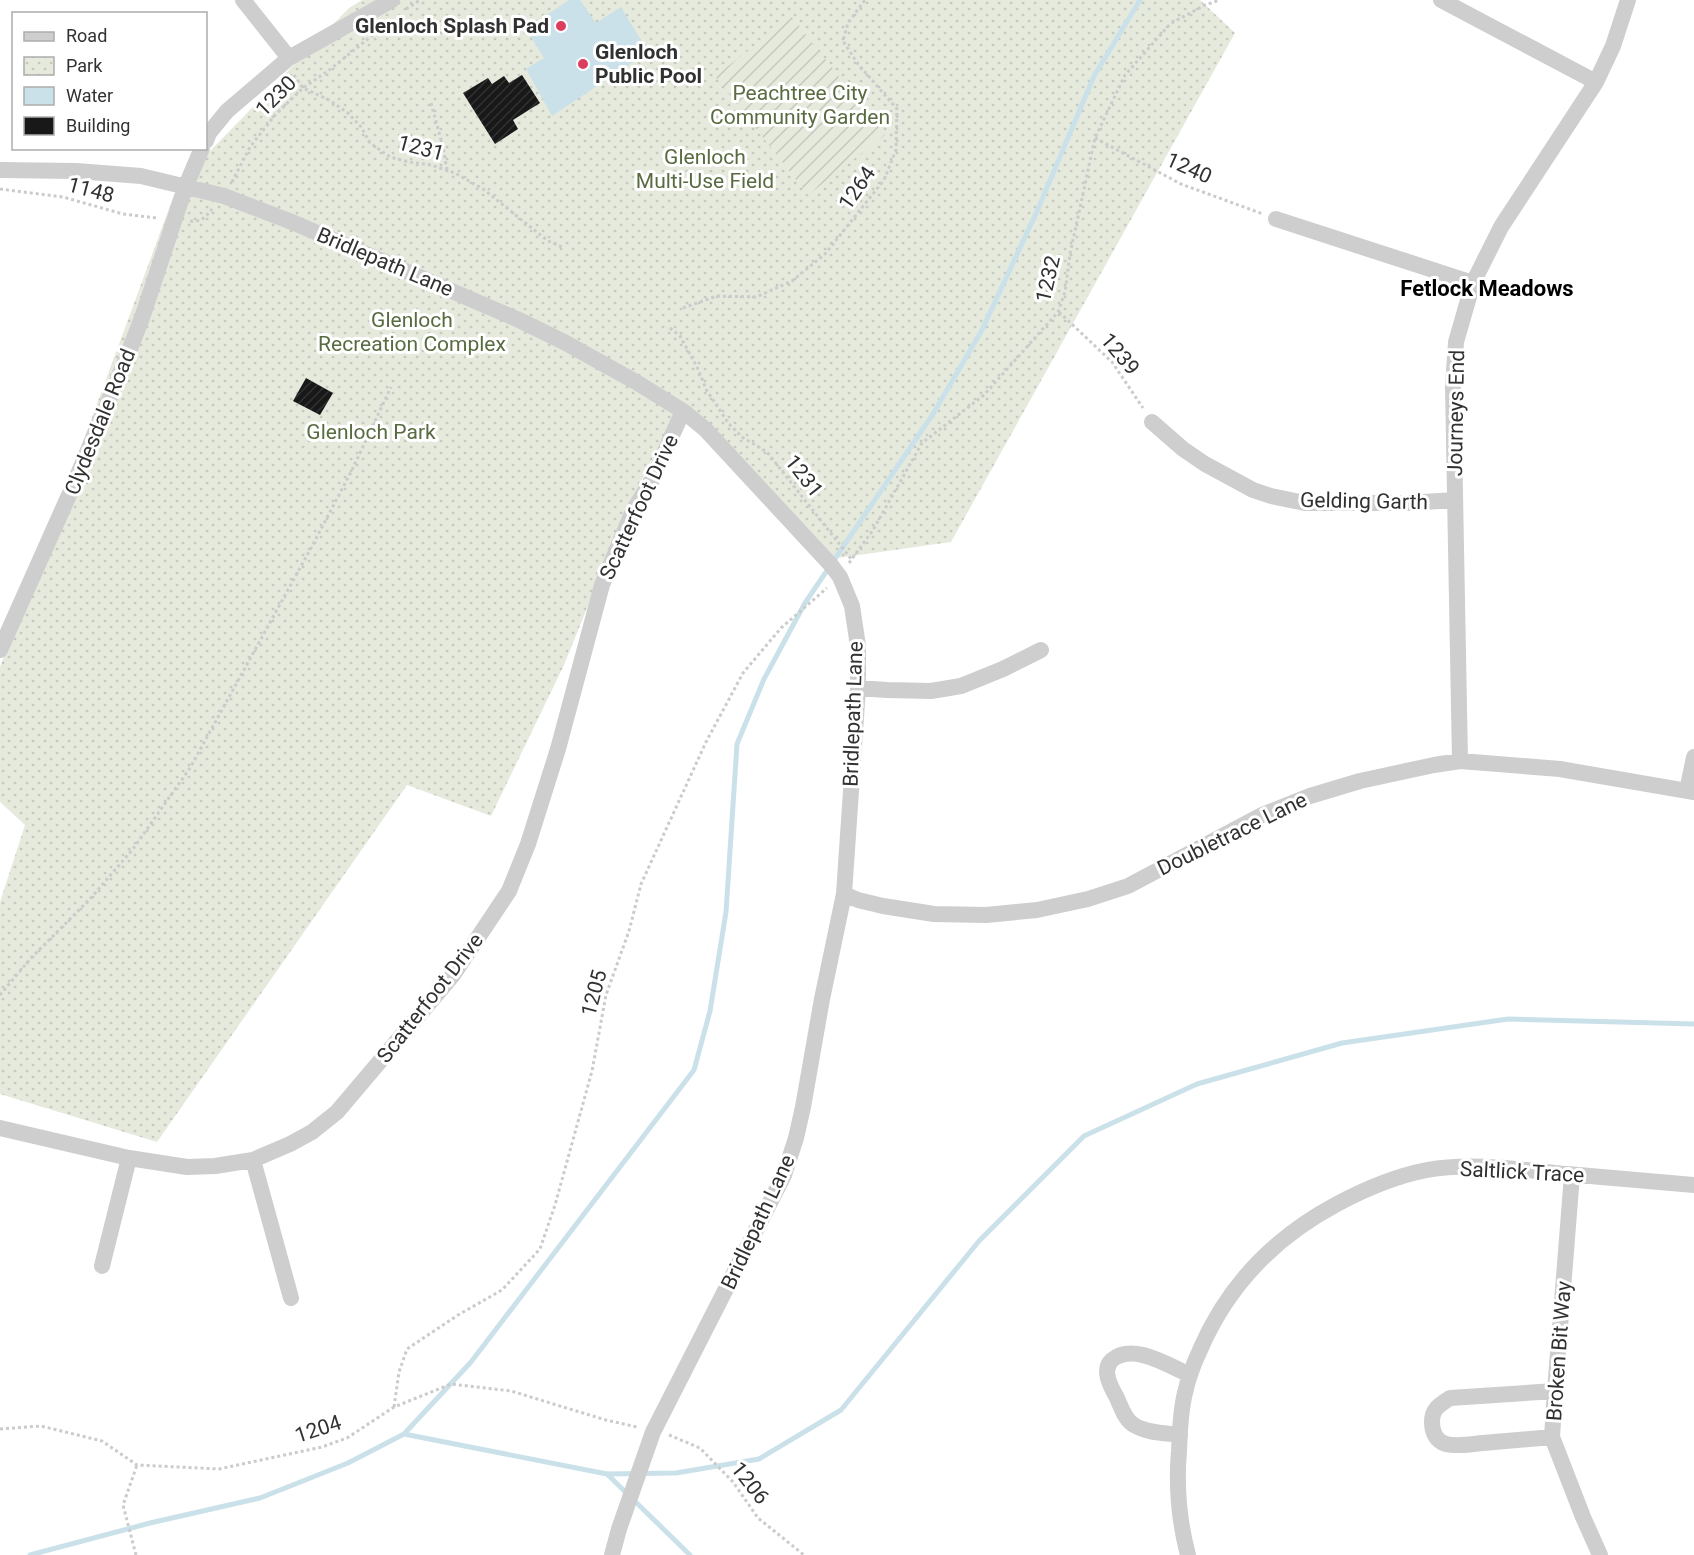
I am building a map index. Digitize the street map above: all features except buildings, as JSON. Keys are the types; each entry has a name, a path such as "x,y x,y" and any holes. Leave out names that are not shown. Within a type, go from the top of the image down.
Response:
{"street":[{"path":"243,0 287,59"},
{"path":"1441,0 1596,82"},
{"name":"Journeys End","path":"1460,761 1453,386 1456,342 1473,283 1501,227 1596,82 1613,46 1628,0"},
{"path":"207,138 227,111 287,59 399,5"},
{"name":"Clydesdale Road","path":"0,650 128,355 185,188 201,150"},
{"name":"Bridlepath Lane","path":"0,170 76,171 141,176 224,196 292,222 519,320 585,353 683,411 705,429 831,566 852,606 858,646 858,688 844,894 796,1138 784,1175 653,1432 622,1518 612,1555"},
{"path":"1276,219 1473,283"},
{"name":"Scatterfoot Drive","path":"0,1128 129,1158 187,1167 215,1166 253,1160 290,1144 312,1132 337,1112 453,975 508,891 528,844 558,749 602,585 633,511 652,480 683,411"},
{"name":"Gelding Garth","path":"1152,422 1183,449 1205,464 1253,490 1271,496 1305,503 1408,503 1455,500"},
{"path":"858,688 931,691 961,686 1041,650"},
{"path":"1690,791 1694,757"},
{"name":"Doubletrace Lane","path":"844,894 883,906 943,915 986,915 1048,907 1128,886 1262,815 1310,796 1360,781 1460,761 1560,769 1690,791"},
{"path":"102,1266 129,1158"},
{"path":"253,1160 291,1298"},
{"name":"Saltlick Trace","path":"1188,1555 1181,1529 1177,1477 1179,1435 1185,1392 1190,1375 1209,1329 1223,1306 1249,1270 1287,1236 1315,1216 1353,1196 1426,1170 1477,1166 1694,1185"},
{"name":"Broken Bit Way","path":"1572,1175 1552,1437 1600,1555"},
{"path":"1179,1435 1148,1431 1131,1424 1106,1372 1109,1363 1117,1355 1137,1353 1190,1375"},
{"path":"1552,1437 1454,1445 1443,1443 1435,1436 1432,1418 1436,1407 1450,1398 1555,1391"}],"path":[{"path":"399,5 420,0"},
{"name":"1264","path":"682,308 717,296 756,297 792,281 825,254 884,180 896,150 897,109 858,64 843,42 848,23 865,0"},
{"name":"1232","path":"831,566 852,560 873,530 922,443 984,394 1058,312 1065,292 1072,242 1095,138 1125,75 1170,24 1205,5 1220,0"},
{"name":"1230","path":"174,220 197,222 202,219 224,196 250,147 275,115 303,88 328,71 389,21"},
{"path":"287,59 303,88"},
{"name":"1231","path":"303,88 329,100 348,113 361,127 370,143 390,157 447,170 483,189 548,241 564,248"},
{"path":"431,103 447,170"},
{"name":"1240","path":"1095,138 1181,183 1276,219"},
{"name":"1148","path":"0,189 63,197 123,214 174,220"},
{"name":"1239","path":"1058,312 1112,362 1152,422"},
{"name":"1231","path":"670,328 680,336 707,391 729,424 742,437 766,452 852,560"},
{"path":"0,995 31,958 90,899 133,849 190,768 311,548 351,472 391,387"},
{"name":"1205","path":"394,1407 399,1372 407,1349 458,1315 502,1290 540,1250 555,1205 592,1071 606,995 629,931 641,884 706,742 743,673 831,566"},
{"name":"1204","path":"137,1466 219,1469 322,1447 347,1438 394,1407 451,1384 511,1391 639,1428"},
{"path":"0,1429 41,1426 102,1441 137,1466 123,1505 136,1555"},
{"name":"1206","path":"670,1435 699,1448 734,1482 758,1518 804,1555"}],"green space":[{"name":"Glenloch Recreation Complex","path":"362,0 1200,0 1235,33 951,542 823,560 698,421 668,427 624,517 564,665 491,816 407,785 157,1142 0,1094 0,902 25,825 0,802 0,667 178,184 349,8"},
{"name":"Peachtree City Community Garden","path":"792,17 885,135 808,195 715,76"}],"water":[{"name":"Glenloch Public Pool","path":"569,0 580,0 596,23 621,7 648,52 552,116 526,69 544,58 526,29"}],"waterway":[{"path":"30,1555 150,1523 260,1498 348,1463 404,1434 471,1362 694,1070 710,1011 726,912 737,744 764,679 805,603 933,414 982,330 1038,209 1094,76 1140,0"},
{"path":"404,1434 607,1474 676,1473 759,1459 841,1410 979,1241 1084,1136 1197,1084 1342,1043 1508,1019 1694,1024"},
{"path":"607,1474 690,1555"}],"place":[{"name":"Glenloch Splash Pad","path":"561,26"},
{"name":"Glenloch Public Pool","path":"583,64"}],"district":[{"name":"Fetlock Meadows","path":"1487,288"}],"park label":[{"name":"Glenloch Multi-Use Field","path":"705,169"},
{"name":"Glenloch Park","path":"371,432"}]}
